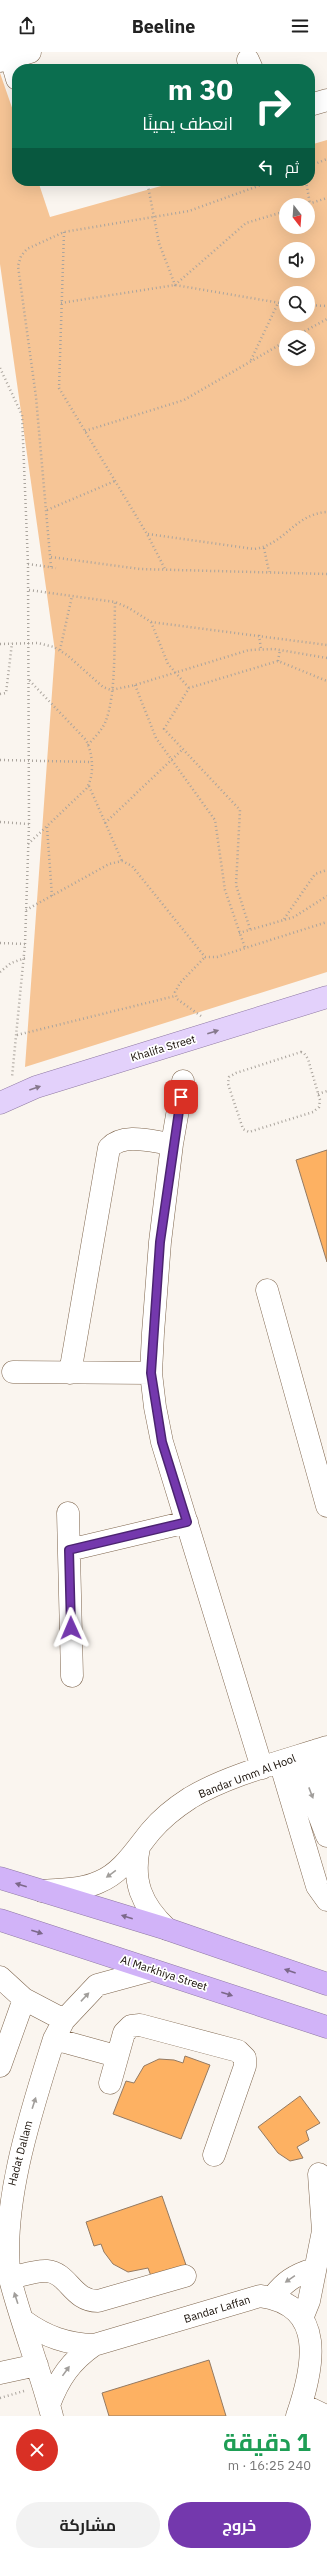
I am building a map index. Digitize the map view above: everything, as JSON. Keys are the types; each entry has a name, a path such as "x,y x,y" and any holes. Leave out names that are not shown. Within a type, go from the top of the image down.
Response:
{"highway":[{"path":"0,1878 167,1929 327,1984"},
{"name":"Al Markhiya Street","path":"0,1920 327,2026"}],"main road":[{"name":"Khalifa Street","path":"0,1104 36,1087 327,997"}],"street":[{"path":"315,104 327,100"},
{"path":"184,1081 172,1144 160,1242 151,1373 162,1442 187,1522 297,1757 327,1836"},
{"path":"70,1372 109,1148 113,1143 127,1139 172,1144"},
{"path":"267,1290 327,1506"},
{"path":"13,1372 151,1373"},
{"path":"68,1513 72,1676"},
{"path":"69,1550 187,1522"},
{"path":"297,1757 327,1794"},
{"path":"297,1757 316,1886 327,1900"},
{"name":"Bandar Umm Al Hool","path":"42,1891 74,1888 100,1882 121,1867 171,1812 191,1798 297,1757"},
{"path":"139,1847 136,1872 139,1891 147,1908 167,1929"},
{"name":"Hadat Dallam","path":"46,2393 10,2278 7,2252 10,2194 23,2139 54,2039 64,2020 97,1985 152,1970"},
{"path":"0,1977 24,2000 64,2020"},
{"path":"0,2066 24,2000"},
{"path":"110,2083 116,2056 124,2033 131,2026 136,2025 242,2054 245,2066 214,2155"},
{"path":"54,2039 116,2056"},
{"path":"303,2316 313,2285 314,2269 320,2250 323,2231 319,2174"},
{"path":"272,2298 283,2284 297,2274 314,2269"},
{"path":"10,2278 47,2271 62,2278 84,2299 98,2301 185,2276"},
{"name":"Bandar Laffan","path":"46,2393 79,2356 94,2345 250,2298 272,2298 295,2308 303,2316 314,2339 315,2350 311,2374 299,2410"},
{"name":"Bandar Laffan","path":"24,2321 39,2332 57,2340 94,2345"},
{"path":"0,2373 46,2393"},
{"path":"299,2410 326,2416"}],"path":[{"path":"315,164 327,159"},
{"path":"148,186 153,218 175,285"},
{"path":"51,567 36,397 18,266 21,256 27,249 64,232 153,218 210,204 259,186"},
{"path":"307,186 309,198"},
{"path":"315,202 327,198"},
{"path":"175,285 246,223 279,213"},
{"path":"64,232 59,388 147,534 165,569"},
{"path":"61,303 175,285 278,303 251,361"},
{"path":"315,305 327,306"},
{"path":"307,330 327,319"},
{"path":"85,431 184,400 279,345"},
{"path":"0,368 22,415 28,564 29,761 25,958 12,1083"},
{"path":"47,510 115,481"},
{"path":"147,534 254,549 264,548 306,516 327,512"},
{"path":"264,548 269,572"},
{"path":"51,557 117,567 327,574"},
{"path":"28,564 56,568"},
{"path":"28,590 115,602 129,608 150,622 327,645"},
{"path":"60,650 72,596"},
{"path":"88,745 105,723 111,690 115,602"},
{"path":"150,622 162,654 174,673 189,688"},
{"path":"259,635 262,649"},
{"path":"0,694 6,693 12,643"},
{"path":"0,644 29,643 60,650 97,682 111,690 135,685 262,649 280,650 327,658"},
{"path":"278,661 280,650"},
{"path":"250,929 236,885 240,810 164,729 189,688 278,661 327,682"},
{"path":"29,680 88,745 91,762 88,785 122,861 132,866 205,957"},
{"path":"135,685 156,738 215,820 225,890 245,948"},
{"path":"105,823 183,749"},
{"path":"0,760 91,762"},
{"path":"28,844 88,785"},
{"path":"0,822 28,824"},
{"path":"47,826 52,896"},
{"path":"26,910 109,864 122,861"},
{"path":"283,919 315,874 327,870"},
{"path":"240,932 294,916 327,896"},
{"path":"175,996 180,983 205,957 217,957 327,922"},
{"path":"0,943 25,944"},
{"path":"0,972 11,963 25,958"},
{"path":"175,996 205,1019"},
{"path":"17,1035 175,996"},
{"path":"301,1052 307,1055 318,1094 321,1104 317,1110 249,1132 241,1126 228,1081 236,1073 301,1052"},
{"path":"318,1094 327,1091"},
{"path":"0,2398 46,2393"}],"shaded area":[{"path":"0,73 12,108 12,186 40,186 50,217 161,186 315,186 315,144 327,140 327,972 25,1067 55,651 0,264"}],"building":[{"path":"327,1150 327,1262 296,1160"},
{"path":"185,2056 210,2065 181,2139 113,2114 126,2081 134,2083 144,2066 159,2059 174,2060 183,2063"},
{"path":"300,2096 320,2123 306,2131 309,2140 297,2147 303,2158 290,2161 278,2153 258,2127"},
{"path":"162,2196 186,2265 151,2276 148,2268 128,2272 113,2264 104,2252 101,2244 94,2246 86,2222"},
{"path":"209,2360 226,2416 109,2416 102,2393"}],"route":[{"path":"71,1628 69,1550 187,1522 162,1442 155,1407 151,1373 160,1242 172,1144 181,1097"}]}
